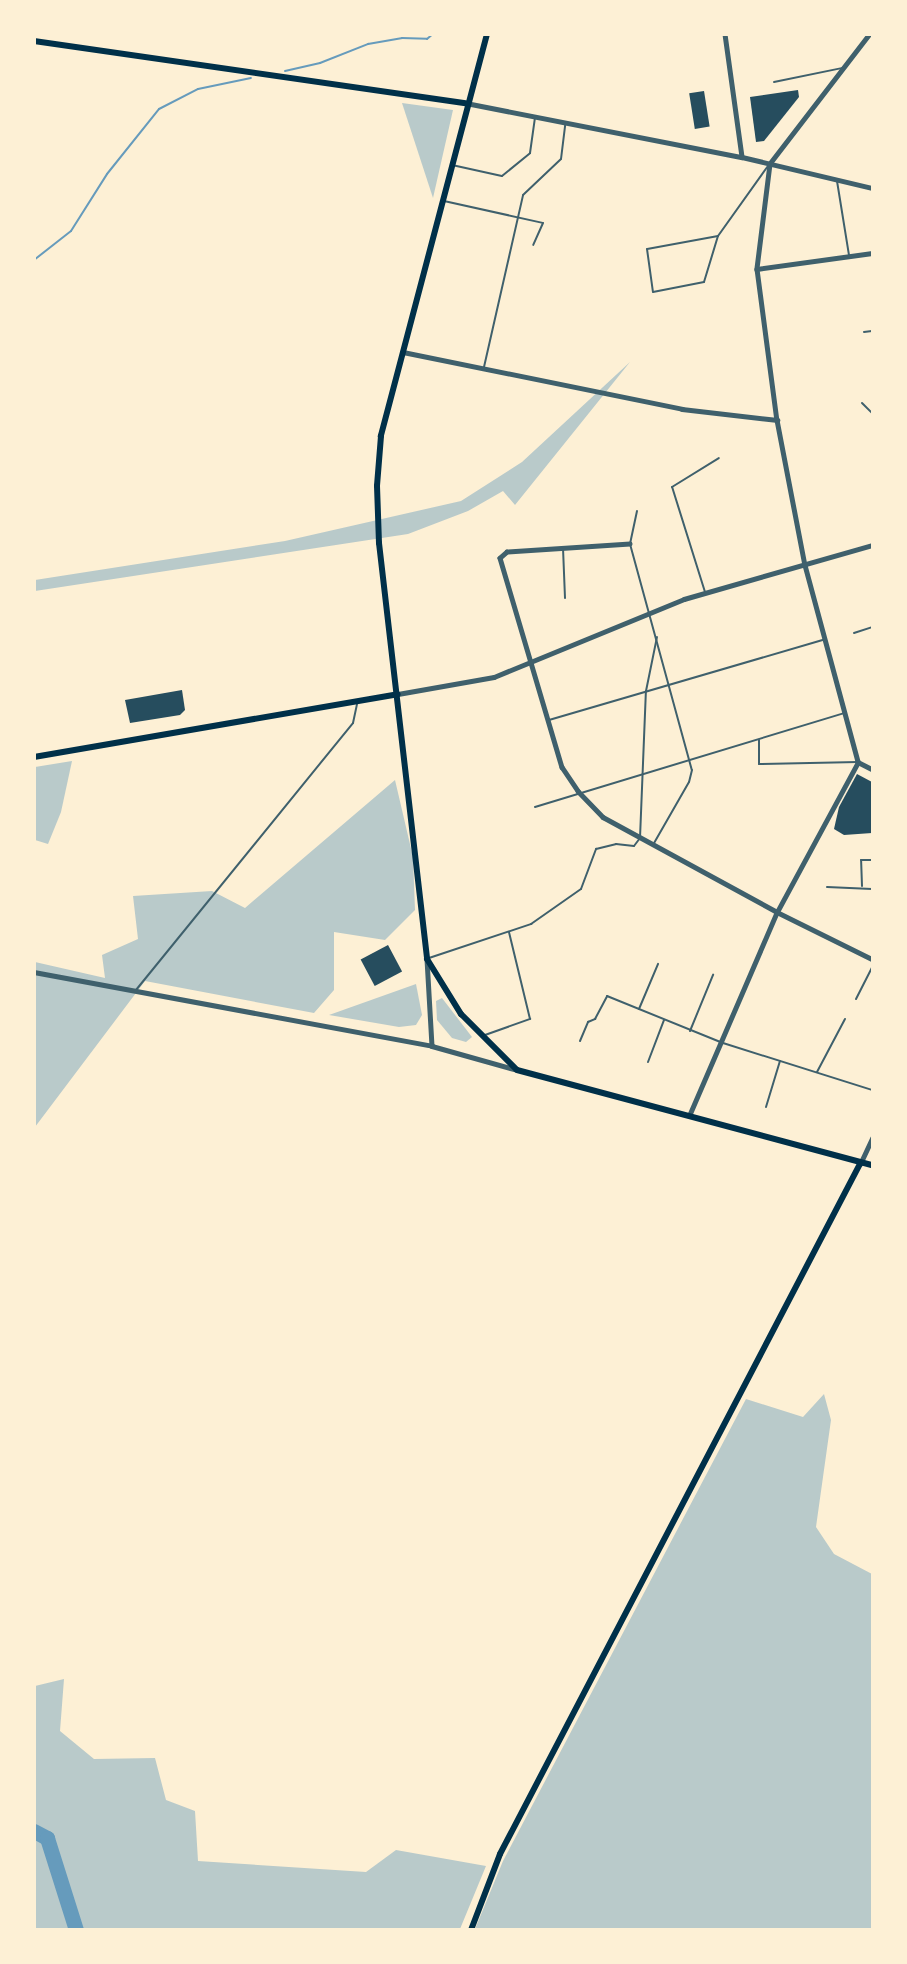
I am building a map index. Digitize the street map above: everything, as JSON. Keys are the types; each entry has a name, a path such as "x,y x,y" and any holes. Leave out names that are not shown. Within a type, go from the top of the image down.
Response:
{"main road":[{"path":"487,34 450,164 416,314 403,351 381,436 377,486 379,543 398,694 419,921 427,959 461,1014 517,1070 873,1166"},
{"path":"34,41 466,103"},
{"path":"34,757 398,694"},
{"path":"471,1929 500,1854 860,1164"}],"street":[{"path":"725,34 742,157"},
{"path":"689,1116 723,1043 777,912 858,762 823,640 805,565 777,420 757,269 770,164 870,34"},
{"path":"466,103 742,157 873,188"},
{"path":"757,269 873,253"},
{"path":"403,351 682,409 777,420"},
{"path":"630,544 507,552 501,558 546,720 562,767 578,791 603,817 777,912 873,959"},
{"path":"398,694 494,677 705,592 873,545"},
{"path":"858,762 873,769"},
{"path":"427,959 432,1046"},
{"path":"34,972 432,1046 517,1070"},
{"path":"860,1164 873,1138"}],"lane":[{"path":"774,82 844,67"},
{"path":"450,164 502,176 530,153 535,116"},
{"path":"484,368 523,195 561,159 566,122"},
{"path":"718,236 647,249 653,292 704,282 718,236 770,164"},
{"path":"837,181 849,256"},
{"path":"441,200 518,215 543,223 533,245"},
{"path":"864,332 873,331"},
{"path":"862,403 873,413"},
{"path":"705,592 672,488 719,459"},
{"path":"638,511 630,544 652,612 687,758 692,770 689,782 653,846"},
{"path":"563,548 565,598"},
{"path":"854,633 873,627"},
{"path":"427,959 531,924 581,889 596,849 601,845 634,846 640,838 646,691 657,637"},
{"path":"546,720 823,640"},
{"path":"136,990 352,723 357,701"},
{"path":"535,807 578,791 844,713"},
{"path":"759,739 759,764 858,762"},
{"path":"862,886 861,860 873,860"},
{"path":"827,887 862,886 873,889"},
{"path":"482,1036 530,1019 509,932"},
{"path":"639,1009 658,964"},
{"path":"856,999 873,968"},
{"path":"690,1030 713,975"},
{"path":"580,1041 588,1022 595,1019 607,996 723,1043 873,1090"},
{"path":"817,1072 845,1019"},
{"path":"648,1062 664,1020"},
{"path":"766,1107 780,1061"}],"shaded area":[{"path":"402,103 453,110 433,198"},
{"path":"630,362 515,505 503,491 468,511 408,534 35,591 35,580 285,541 461,501 522,462"},
{"path":"72,761 61,812 48,844 35,840 35,767"},
{"path":"395,780 413,857 415,910 385,940 334,932 334,990 314,1013 145,981 35,1127 35,962 105,978 102,955 138,939 133,896 212,891 245,908"},
{"path":"416,984 422,1015 416,1025 399,1027 329,1015"},
{"path":"442,998 472,1037 466,1042 452,1038 437,1020 436,1001"},
{"path":"824,1394 831,1420 816,1527 834,1554 872,1574 872,1929 475,1929 503,1861 746,1399 803,1417"},
{"path":"64,1679 60,1731 94,1759 155,1758 166,1800 195,1811 198,1861 366,1872 396,1850 486,1866 460,1929 35,1929 35,1686"}],"building":[{"path":"798,90 799,97 764,141 756,142 750,97"},
{"path":"704,91 710,127 695,129 689,93"},
{"path":"182,690 185,710 180,715 130,723 125,700"},
{"path":"857,774 872,782 872,833 844,835 834,829 839,807"},
{"path":"388,945 402,971 375,986 361,960"}],"waterway":[{"path":"285,71 320,63 368,44 402,38 427,39 433,34"},
{"path":"34,260 71,231 107,174 159,109 198,89 251,78"},
{"path":"34,1831 47,1838 76,1930"}]}
